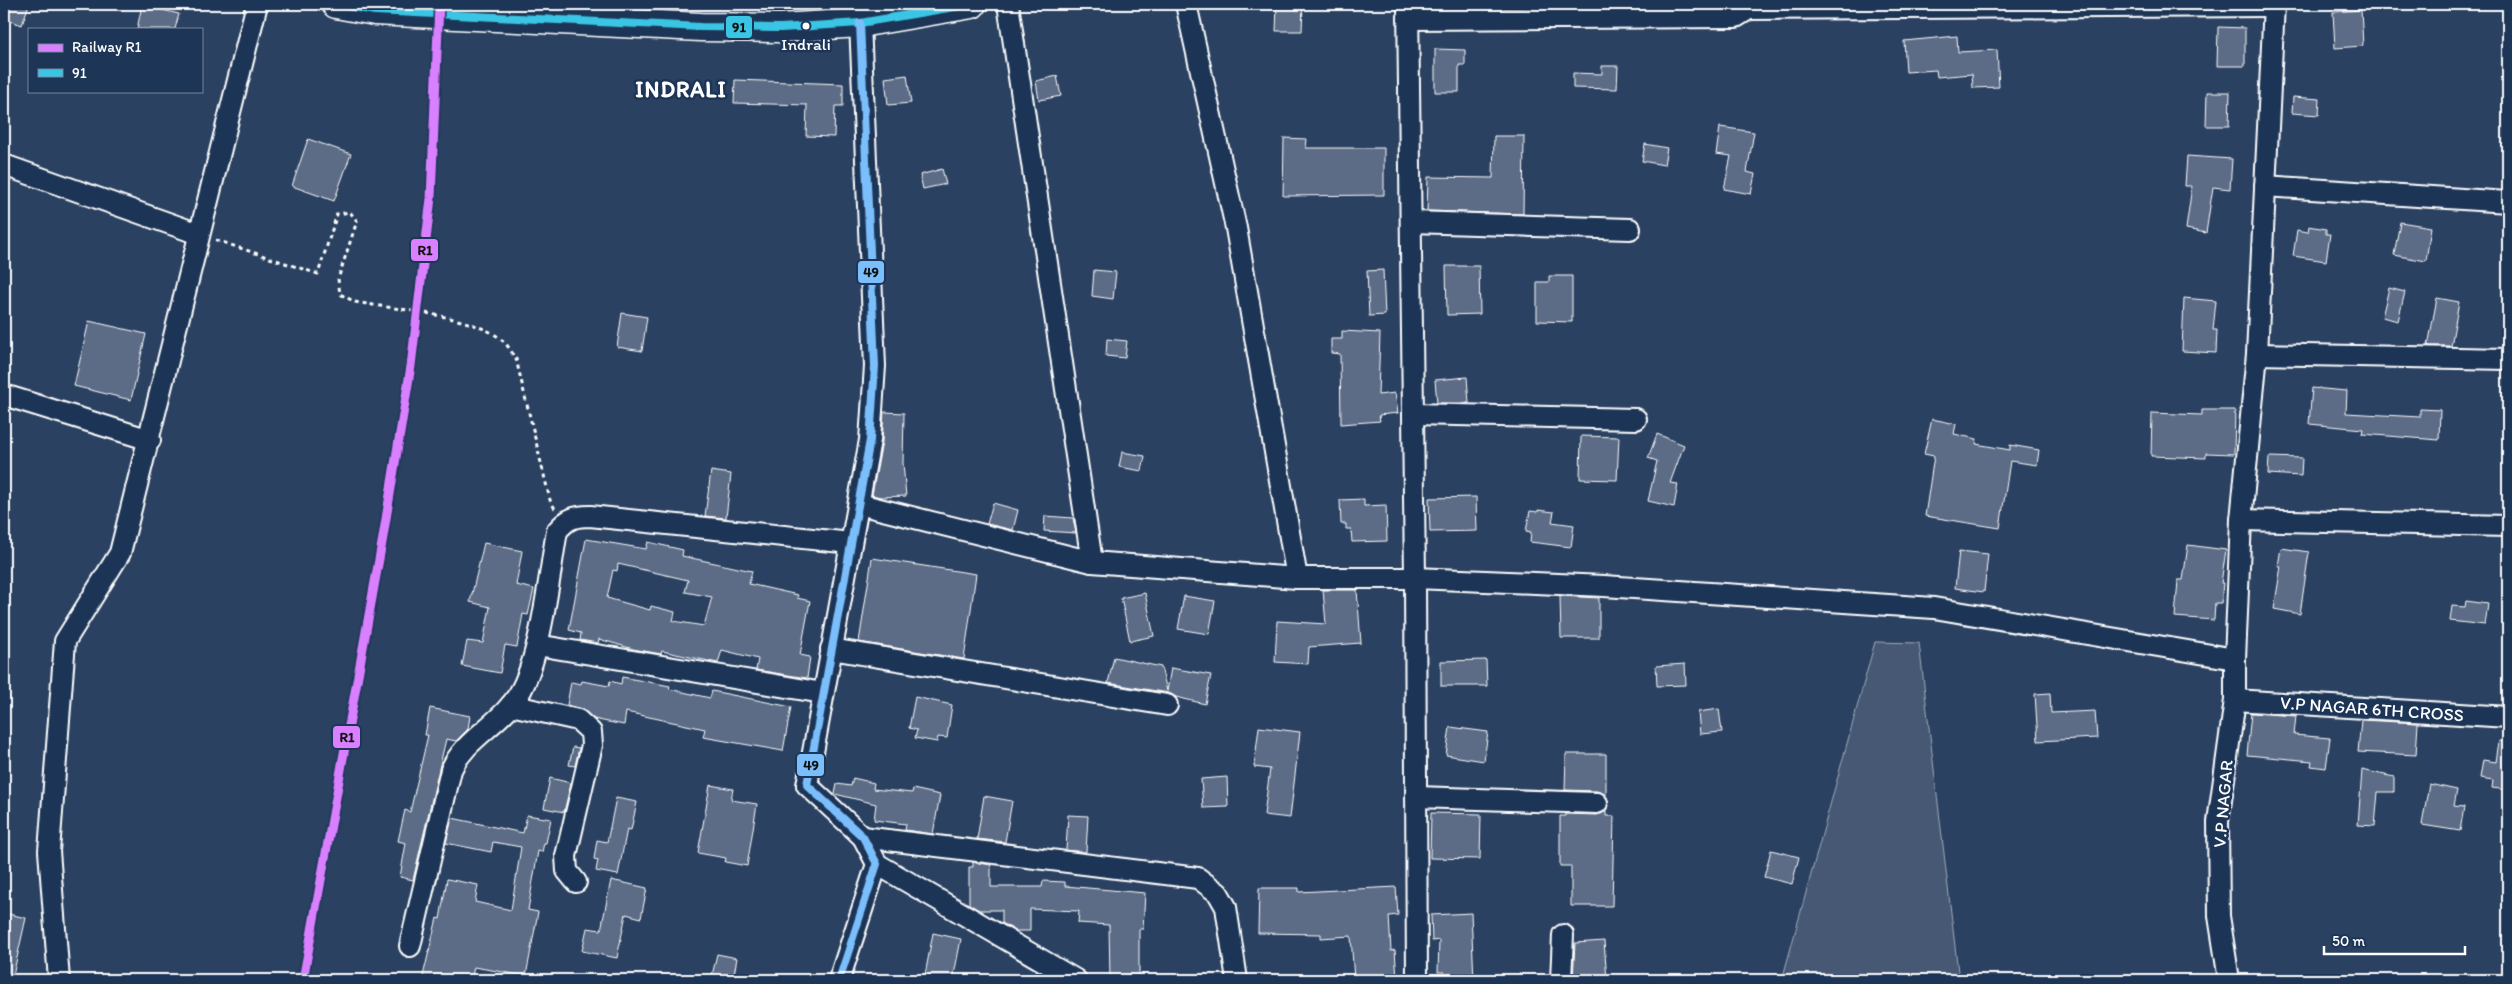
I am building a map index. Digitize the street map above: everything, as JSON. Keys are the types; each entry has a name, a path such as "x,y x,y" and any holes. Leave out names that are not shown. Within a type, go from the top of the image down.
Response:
{"highway":[{"path":"336,4 365,7 527,11 781,28 860,23 972,4"}],"street":[{"path":"59,980 49,851 65,641 120,553 150,440 198,234 256,4"},
{"path":"1008,4 1092,562"},
{"path":"1186,4 1236,228 1297,578"},
{"path":"1418,980 1408,12 1736,17 1750,6 2274,5"},
{"name":"V.P NAGAR","path":"2229,980 2219,916 2218,822 2235,700 2234,658 2241,520 2257,354 2274,5"},
{"path":"860,23 875,366 870,440 807,786 863,837 877,864 1076,980"},
{"path":"4,165 198,234"},
{"path":"2265,186 2508,202"},
{"path":"1411,222 1630,230"},
{"path":"2257,354 2508,359"},
{"path":"4,395 150,440"},
{"path":"1413,414 1636,419"},
{"path":"859,504 1092,562 1297,578 1415,578 1604,586 1934,608 2234,658"},
{"path":"410,946 451,770 458,755 511,705 522,688 536,645 557,531 564,523 575,516 590,516 851,543"},
{"path":"2241,520 2508,526"},
{"path":"536,645 823,692"},
{"path":"831,649 1166,705"},
{"name":"V.P NAGAR 6TH CROSS","path":"2235,700 2508,718"},
{"path":"511,705 578,720 591,732 592,745 566,856 567,871 576,882"},
{"path":"1416,797 1597,803"},
{"path":"863,837 1198,878 1218,893 1226,907 1237,980"},
{"path":"838,980 877,864"},
{"path":"1561,980 1563,934"}],"path":[{"path":"198,234 318,274 337,214 350,212 357,221 338,279 340,294 355,302 459,321 486,330 503,340 516,359 550,500 564,523"}],"shaded area":[{"path":"1875,642 1919,643 1959,980 1782,980"}],"building":[{"path":"4,4 29,4 22,25 4,19"},
{"path":"1277,4 1303,4 1302,31 1276,31"},
{"path":"142,5 179,14 175,28 137,28"},
{"path":"2361,10 2363,46 2335,48 2333,12"},
{"path":"2218,27 2245,28 2245,66 2217,66"},
{"path":"1957,36 1958,52 1997,50 1999,87 1973,88 1972,74 1937,77 1936,70 1906,72 1904,41"},
{"path":"1435,49 1465,50 1465,65 1459,65 1459,92 1435,92"},
{"path":"1602,66 1618,66 1617,89 1573,88 1573,73 1602,74"},
{"path":"907,75 911,103 888,105 885,78"},
{"path":"1057,76 1061,96 1039,100 1036,81"},
{"path":"735,80 843,84 843,106 835,106 834,137 806,136 807,105 734,103"},
{"path":"2207,92 2230,92 2229,126 2206,126"},
{"path":"2293,97 2320,99 2319,115 2292,113"},
{"path":"1720,127 1754,132 1747,172 1755,174 1751,194 1724,189 1731,156 1716,154"},
{"path":"1494,136 1524,136 1523,214 1427,211 1428,177 1493,178"},
{"path":"1284,138 1307,139 1306,148 1384,148 1384,195 1283,196"},
{"path":"308,139 351,154 334,201 292,186"},
{"path":"1645,144 1667,148 1664,165 1642,161"},
{"path":"2187,156 2232,159 2230,189 2213,187 2206,233 2186,229 2192,186 2185,186"},
{"path":"942,169 946,184 923,189 920,175"},
{"path":"2400,222 2431,227 2426,261 2394,255"},
{"path":"2309,226 2326,229 2326,234 2330,234 2326,261 2293,256 2297,230 2308,232"},
{"path":"1446,266 1479,266 1480,314 1447,315"},
{"path":"1094,270 1116,272 1113,299 1092,296"},
{"path":"1383,270 1385,315 1369,316 1367,271"},
{"path":"1549,276 1572,276 1572,322 1537,321 1537,282 1549,282"},
{"path":"2389,288 2405,292 2398,321 2382,317"},
{"path":"2184,298 2216,301 2213,330 2217,330 2216,353 2182,351"},
{"path":"2437,298 2459,302 2451,346 2428,346"},
{"path":"622,313 647,317 642,351 617,347"},
{"path":"89,321 146,334 131,400 74,386"},
{"path":"1342,331 1380,333 1378,395 1395,393 1398,413 1379,415 1380,421 1341,424 1340,354 1331,353 1331,339 1342,339"},
{"path":"1107,339 1127,341 1125,358 1106,356"},
{"path":"1467,377 1469,403 1437,403 1435,380"},
{"path":"2312,388 2347,391 2346,413 2420,417 2420,409 2440,410 2439,440 2362,434 2363,429 2309,424"},
{"path":"2202,410 2235,410 2234,454 2206,453 2206,458 2151,456 2152,413 2202,415"},
{"path":"884,412 904,413 903,463 906,496 881,497 872,495 882,442"},
{"path":"1932,419 1956,424 1954,434 1977,439 1976,444 2010,450 2010,445 2039,450 2037,465 2010,461 2000,528 1925,516 1934,456 1924,454"},
{"path":"1657,434 1684,445 1670,483 1678,484 1674,507 1648,501 1657,461 1648,458"},
{"path":"1581,436 1619,437 1617,480 1580,479"},
{"path":"1122,452 1145,456 1142,471 1119,467"},
{"path":"2269,457 2302,458 2301,476 2268,474"},
{"path":"711,471 731,474 726,518 705,516"},
{"path":"1476,497 1477,531 1430,532 1429,498"},
{"path":"1364,499 1364,506 1386,505 1387,541 1352,542 1351,529 1346,529 1346,524 1341,524 1340,500"},
{"path":"993,503 1018,510 1013,530 987,524"},
{"path":"1538,510 1554,512 1552,522 1574,525 1571,547 1530,542 1531,532 1526,531 1530,511 1538,512"},
{"path":"1045,516 1073,518 1076,533 1044,531"},
{"path":"586,539 646,549 648,542 683,550 682,556 752,571 749,584 798,595 797,598 810,601 800,655 810,657 807,678 756,670 758,659 722,650 718,663 662,651 661,654 633,649 599,639 598,643 580,640 581,633 569,630","holes":["618,564 688,580 685,592 712,597 704,626 673,621 675,612 651,606 650,610 607,598 613,570 617,571"]},
{"path":"484,543 522,551 516,585 534,589 528,615 523,614 517,647 505,645 500,673 462,666 467,641 483,643 490,607 470,602"},
{"path":"2188,545 2226,550 2221,583 2223,583 2221,603 2215,603 2214,620 2175,617 2178,580 2183,580"},
{"path":"2281,548 2309,552 2300,614 2274,609 2281,566 2278,566"},
{"path":"1959,551 1988,554 1984,592 1955,588"},
{"path":"872,558 976,574 964,659 859,642"},
{"path":"1323,590 1357,590 1361,643 1309,647 1308,664 1275,662 1277,621 1326,624"},
{"path":"1145,593 1154,636 1130,641 1121,598"},
{"path":"1184,596 1215,601 1209,634 1178,629"},
{"path":"1560,596 1599,598 1599,638 1561,638"},
{"path":"2466,601 2488,604 2485,625 2450,621 2452,606 2465,607"},
{"path":"1114,657 1161,667 1167,691 1171,668 1211,675 1205,704 1176,697 1169,693 1108,683"},
{"path":"1486,660 1487,686 1441,686 1441,661"},
{"path":"1685,664 1686,685 1657,686 1656,666"},
{"path":"622,677 670,686 669,689 710,698 712,691 791,707 783,751 703,737 705,729 626,712 624,725 603,721 594,719 581,709 567,705 571,682 581,684 582,681 609,686 610,681 621,684"},
{"path":"2050,693 2051,713 2095,711 2097,738 2038,741 2035,694"},
{"path":"915,697 952,705 947,738 938,737 937,742 915,738 917,730 909,728"},
{"path":"430,708 470,716 468,729 456,741 446,739 413,880 400,877 406,843 398,841 405,810 410,812 428,735 425,735"},
{"path":"1719,709 1722,732 1700,734 1698,712"},
{"path":"2251,713 2296,716 2294,735 2330,738 2326,768 2311,766 2312,761 2247,755"},
{"path":"2361,720 2418,723 2416,755 2358,752"},
{"path":"1259,727 1300,732 1290,818 1264,815 1270,769 1254,767"},
{"path":"1450,727 1488,732 1484,761 1446,755"},
{"path":"2499,741 2508,741 2508,790 2492,788 2493,780 2480,778 2483,760 2496,762"},
{"path":"573,747 579,748 575,766 569,765"},
{"path":"1566,754 1606,754 1606,795 1597,791 1565,790"},
{"path":"2362,770 2394,777 2394,792 2378,792 2375,826 2358,825"},
{"path":"1227,777 1228,807 1203,808 1201,779"},
{"path":"550,778 571,783 564,812 544,808"},
{"path":"853,778 874,783 873,789 912,793 913,789 940,795 933,834 905,830 906,824 874,820 876,804 835,794 837,784 851,786"},
{"path":"2429,784 2457,790 2454,806 2464,807 2460,831 2422,825"},
{"path":"710,785 733,789 731,800 757,804 747,866 725,862 726,858 698,853"},
{"path":"984,796 1012,801 1005,842 977,839"},
{"path":"616,798 637,802 631,830 627,829 618,875 596,871 598,860 594,859 597,840 607,842"},
{"path":"1606,811 1606,816 1614,816 1612,906 1571,906 1571,866 1560,866 1560,816 1565,816 1565,814 1597,815"},
{"path":"1431,813 1481,814 1480,859 1430,858"},
{"path":"527,815 551,819 546,843 544,843 542,852 538,851 528,910 538,912 526,976 474,967 471,980 422,980 437,918 440,919 447,879 478,885 475,902 511,910 521,847 493,842 491,852 446,843 452,818 523,833"},
{"path":"1068,815 1088,816 1086,852 1066,850"},
{"path":"1771,850 1799,857 1792,884 1764,877"},
{"path":"973,862 991,865 991,887 1042,887 1043,881 1065,882 1065,886 1145,893 1143,929 1139,929 1139,980 1110,980 1109,925 1078,923 1079,911 1030,909 1030,931 1016,931 1002,923 1002,910 979,910 969,904 969,867 973,867"},
{"path":"611,880 647,888 641,918 626,914 617,958 582,951 587,928 601,930"},
{"path":"1396,887 1398,915 1389,916 1391,951 1395,950 1397,978 1354,980 1351,936 1321,938 1321,934 1258,933 1259,888 1299,888 1299,892"},
{"path":"4,913 26,918 12,980 4,980"},
{"path":"1471,913 1474,980 1444,980 1444,972 1438,972 1439,940 1432,941 1431,915"},
{"path":"933,933 961,939 953,980 924,980"},
{"path":"1604,941 1607,980 1573,980 1575,943"},
{"path":"717,954 737,958 733,980 711,980"}],"rail line":[{"name":"R1","path":"303,980 383,537 411,366 431,198 439,4"}],"transit line":[{"name":"91","path":"336,4 375,11 701,27 781,28 860,23 972,4"},
{"name":"49","path":"839,980 877,864 863,837 807,785 870,440 875,366 860,23"}],"place":[{"name":"Indrali","path":"806,26"}],"district":[{"name":"INDRALI","path":"681,89"}]}
